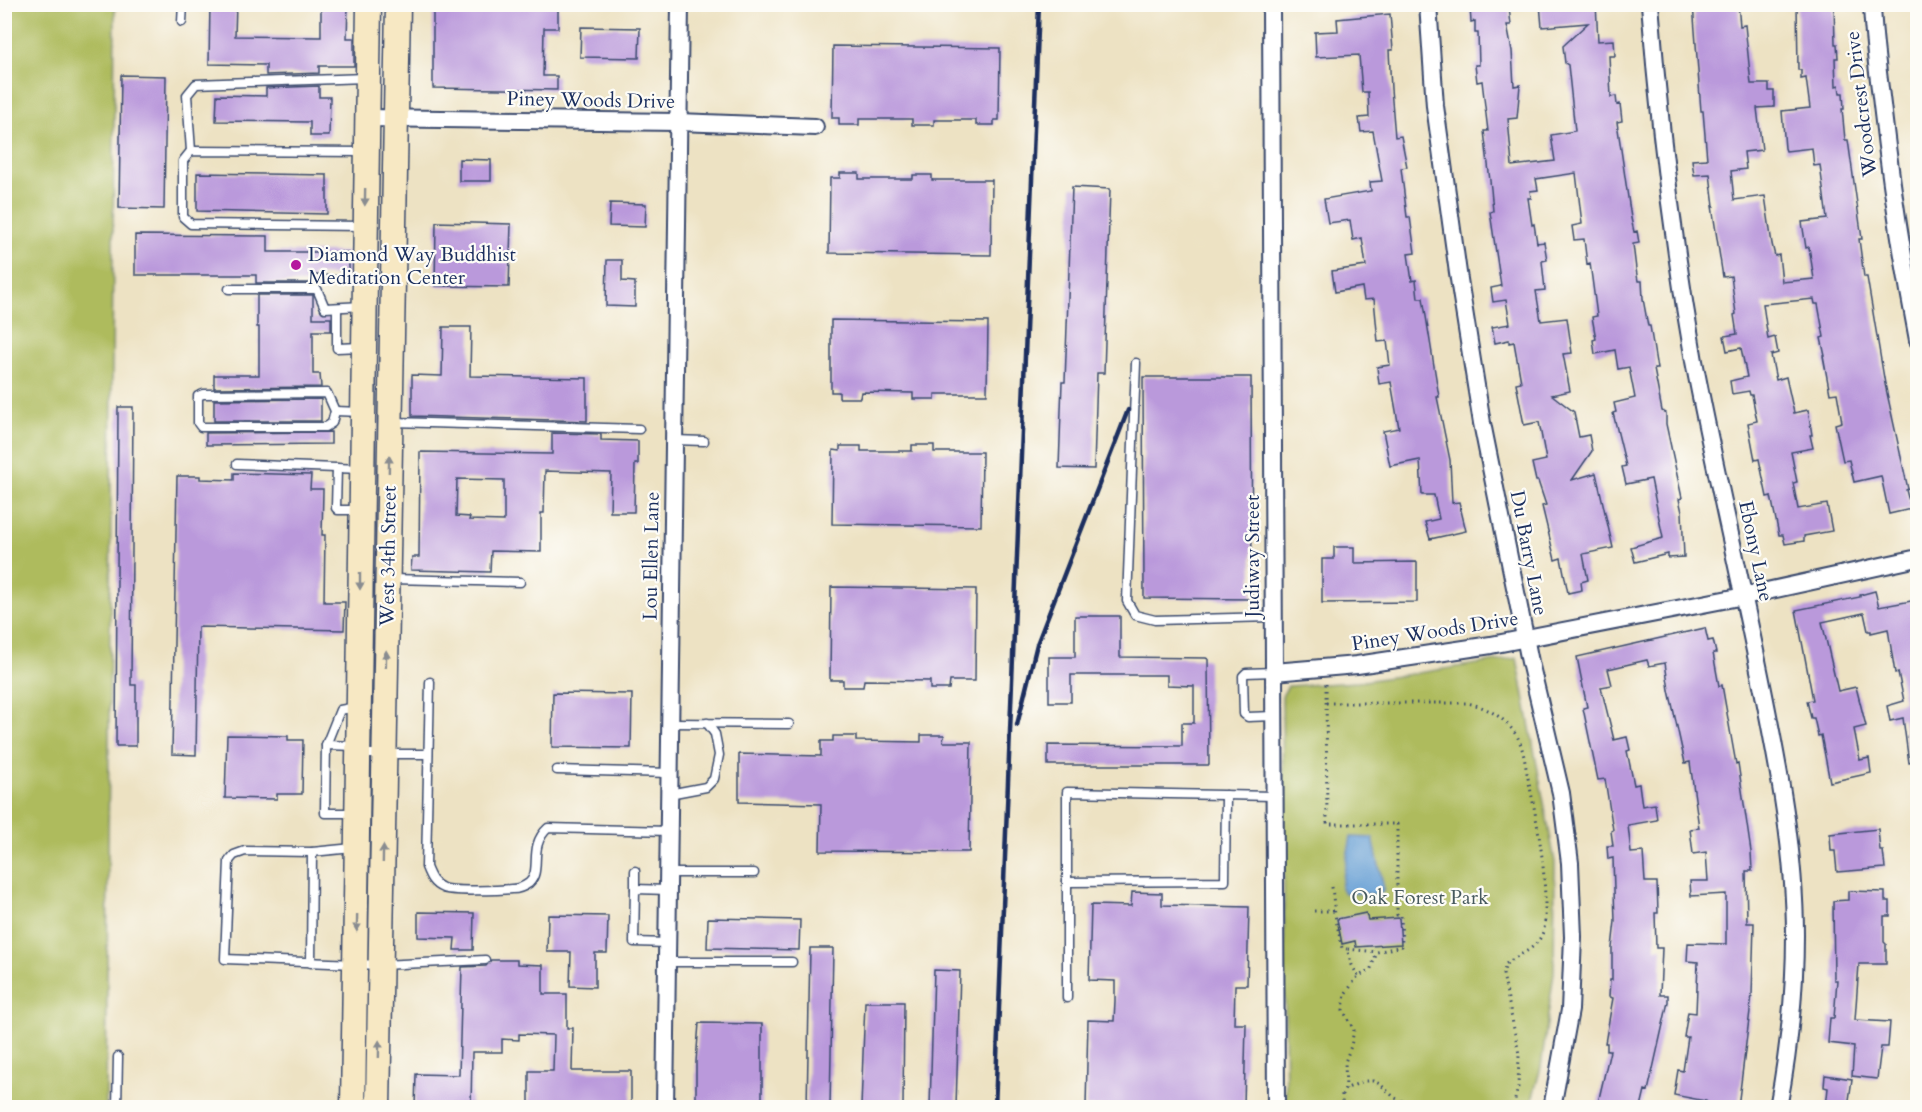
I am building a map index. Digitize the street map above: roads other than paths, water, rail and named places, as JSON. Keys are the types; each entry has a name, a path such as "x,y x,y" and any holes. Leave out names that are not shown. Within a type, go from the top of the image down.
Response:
{"main road":[{"name":"West 34th Street","path":"353,1107 360,707 365,152 369,4"},
{"name":"West 34th Street","path":"378,1107 398,4"},
{"path":"363,339 392,332"},
{"path":"361,536 388,536"}],"street":[{"name":"Lou Ellen Lane","path":"665,1107 680,4"},
{"name":"Judiway Street","path":"1271,4 1276,1107"},
{"name":"Du Barry Lane","path":"1428,4 1435,106 1482,423 1525,639 1561,793 1570,863 1573,937 1570,1010 1552,1107"},
{"name":"Ebony Lane","path":"1650,4 1657,101 1673,231 1694,361 1776,754 1789,844 1795,932 1794,1002 1778,1107"},
{"name":"Woodcrest Drive","path":"1872,4 1886,147 1902,259 1917,340"},
{"name":"Piney Woods Drive","path":"366,118 678,122 815,127"},
{"name":"Piney Woods Drive","path":"1274,672 1357,665 1525,639 1744,596 1917,558"}],"lane":[{"path":"182,22 183,4"},
{"path":"364,226 192,224 183,217 183,161 191,151 187,95 196,84 367,78"},
{"path":"191,151 365,152"},
{"path":"229,289 317,289 326,308 363,306"},
{"path":"337,308 337,348 363,339"},
{"path":"1136,363 1127,601 1135,615 1155,620 1273,617"},
{"path":"327,393 335,411 332,423 326,427 201,427 198,423 198,396 203,394 327,393"},
{"path":"335,411 362,412"},
{"path":"390,422 639,429"},
{"path":"674,440 704,441"},
{"path":"237,464 361,469"},
{"path":"337,468 336,508 338,510 361,510"},
{"path":"387,579 520,582"},
{"path":"1274,672 1243,676 1244,714 1248,717 1274,716"},
{"path":"430,682 426,867 433,882 445,889 515,889 528,884 534,876 536,847 540,836 548,828 669,831"},
{"path":"358,813 325,813 326,745 332,724 340,710 346,707 360,707"},
{"path":"670,723 789,724"},
{"path":"669,794 706,787 714,779 719,755 715,734 707,723"},
{"path":"326,745 385,754 428,754"},
{"path":"557,770 670,773"},
{"path":"1067,998 1067,792 1274,796"},
{"path":"1067,882 1225,881 1227,795"},
{"path":"358,848 312,852 245,850 234,855 230,861 225,959 381,965 485,960"},
{"path":"311,963 312,852"},
{"path":"635,871 634,942 668,943"},
{"path":"635,889 668,881 754,873"},
{"path":"667,962 792,962"},
{"path":"117,1107 118,1057"}],"water":[{"path":"1351,837 1373,838 1384,889 1380,894 1345,893 1341,888"}],"railway":[{"path":"995,1108 1039,4"},
{"path":"1017,725 1037,644 1128,410"}],"place":[{"name":"Diamond Way Buddhist Meditation Center","path":"296,265"}],"park label":[{"name":"Oak Forest Park","path":"1420,897"}]}
